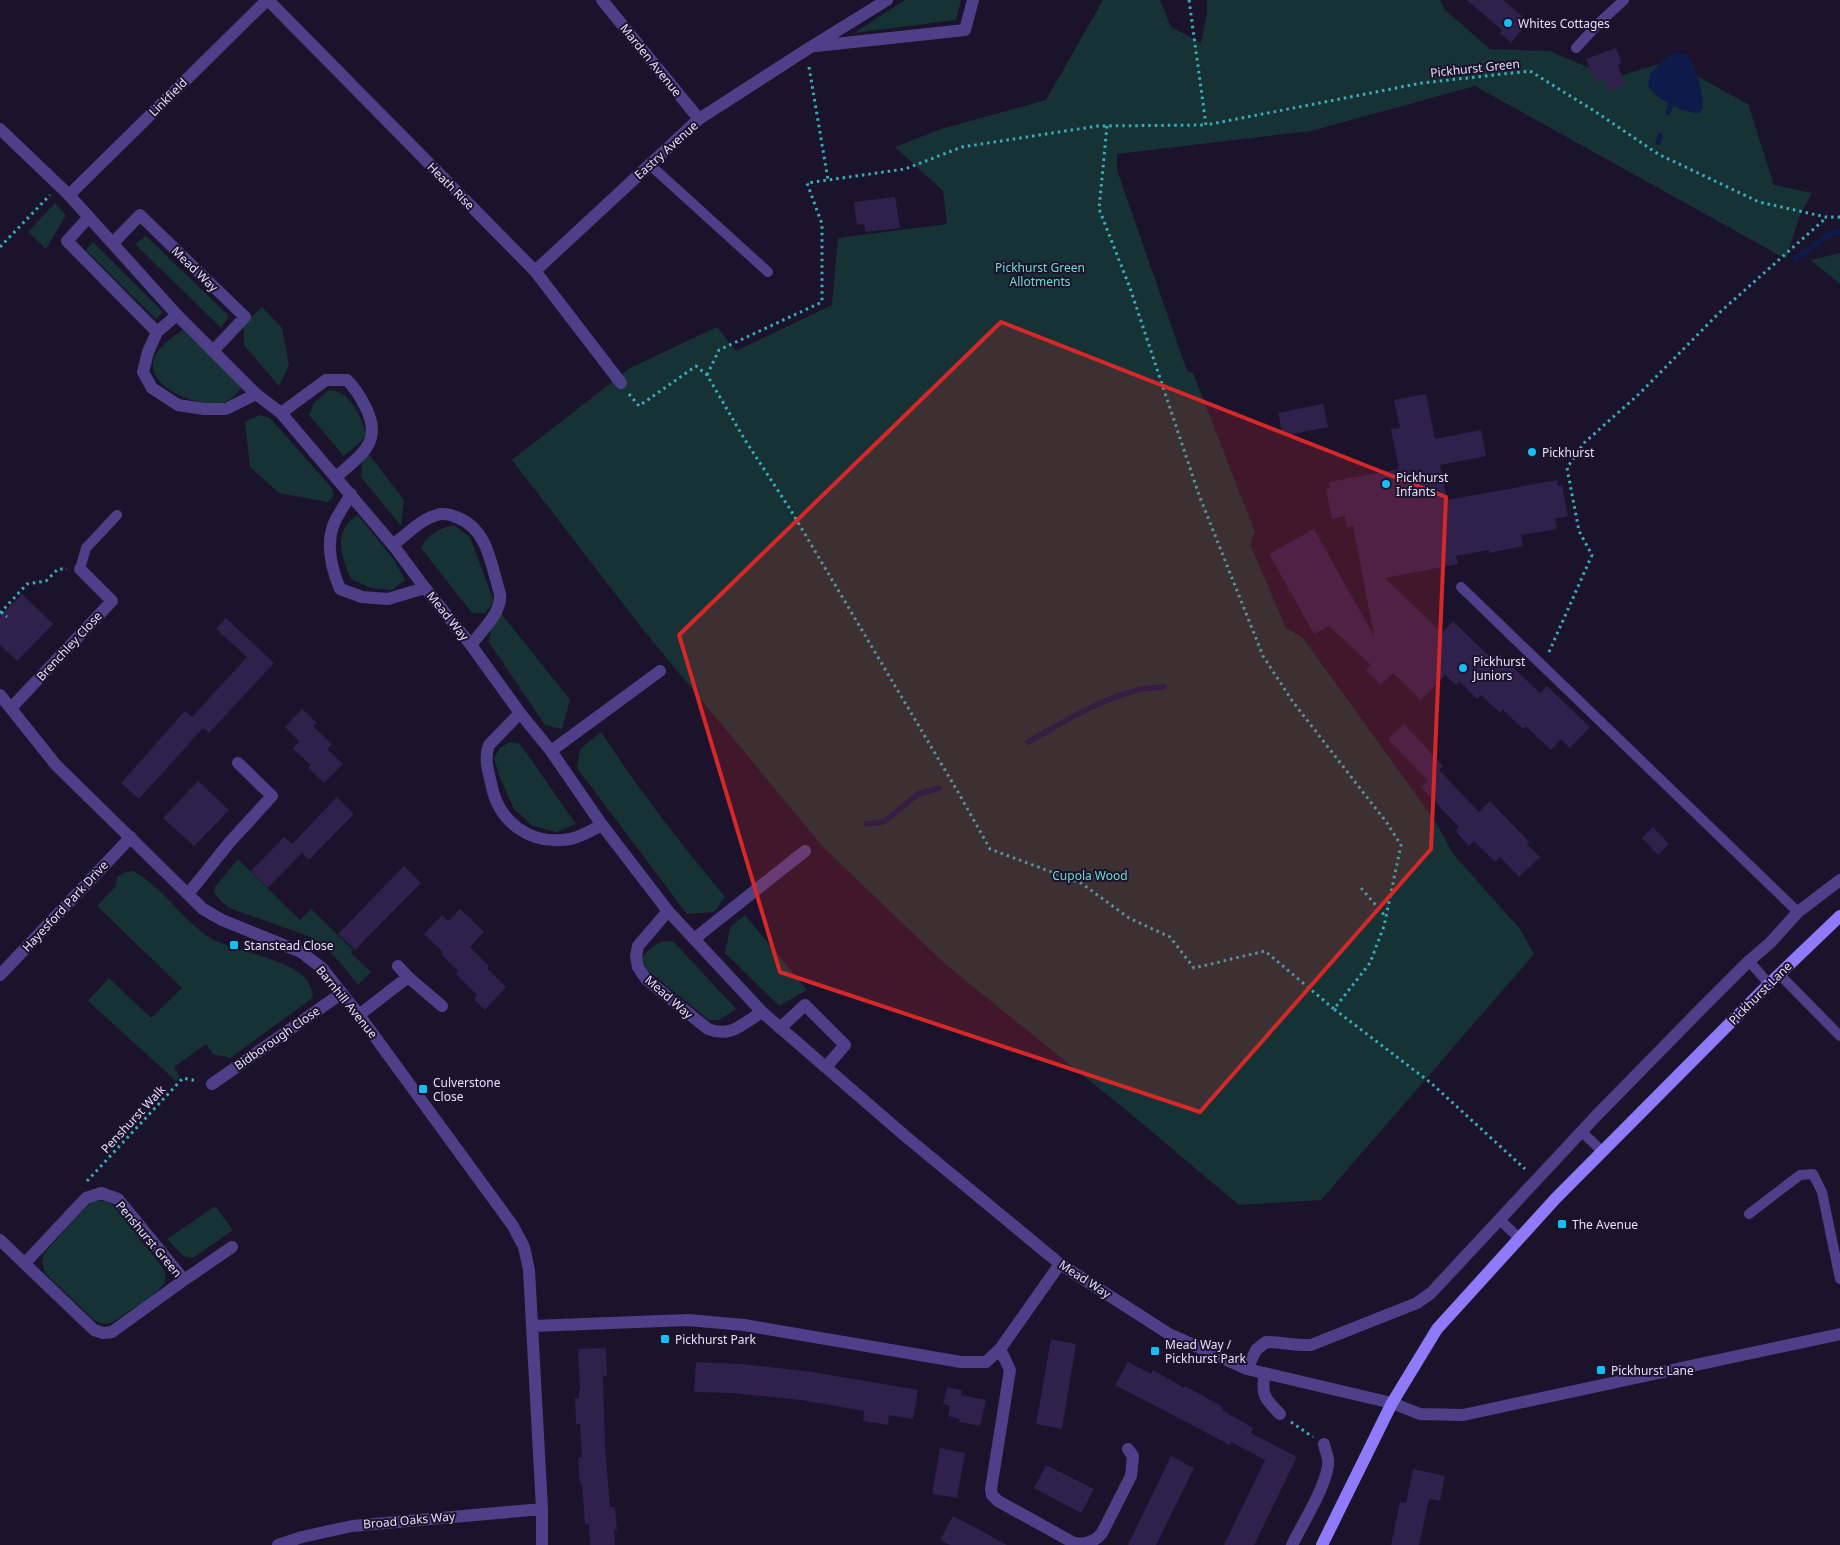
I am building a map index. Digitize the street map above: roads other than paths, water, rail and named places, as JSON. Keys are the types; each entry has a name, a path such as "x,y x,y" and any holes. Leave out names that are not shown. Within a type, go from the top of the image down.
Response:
{"main road":[{"name":"Pickhurst Lane","path":"1322,1545 1392,1403 1437,1329 1556,1198 1779,974 1840,916"}],"street":[{"name":"Linkfield","path":"70,195 268,0"},
{"name":"Heath Rise","path":"268,0 535,271 621,383"},
{"name":"Marden Avenue","path":"602,0 699,119"},
{"name":"Eastry Avenue","path":"535,271 699,119 808,48 887,0"},
{"name":"Eastry Avenue","path":"808,48 966,30 973,0"},
{"name":"Mead Way","path":"0,129 70,195 177,316 256,394 281,413 351,494 471,644 520,713 551,751 602,826 668,911 762,1012 1060,1264 1169,1334 1247,1369 1392,1403"},
{"name":"Mead Way","path":"112,243 140,215 245,317 213,351"},
{"path":"89,217 67,241 157,332"},
{"path":"177,316 157,332 148,352 143,372 152,388 178,405 204,409 226,408 256,394"},
{"path":"281,413 326,380 347,380 356,389 370,416 373,430 362,454 336,477"},
{"name":"Mead Way","path":"351,494 333,527 331,548 332,572 340,588 362,597 388,599 425,588"},
{"name":"Mead Way","path":"393,545 424,521 438,514 451,515 464,520 476,529 484,541 500,594 500,602 496,611 471,644"},
{"name":"Brenchley Close","path":"11,708 112,600 80,569"},
{"path":"551,751 660,671"},
{"name":"Barnhill Avenue","path":"0,694 56,765 203,909 222,920 301,952 322,968 359,1014 513,1226 524,1247 529,1270 533,1326"},
{"path":"520,713 490,745 487,751 486,759 492,792 502,813 511,824 532,835 550,840 572,839 602,826"},
{"path":"188,894 272,796 238,763"},
{"name":"Hayesford Park Drive","path":"0,975 130,837"},
{"path":"694,939 805,851"},
{"path":"1247,1369 1256,1350 1266,1342 1282,1342 1300,1346 1312,1345 1417,1303 1431,1293 1582,1132 1749,961 1770,943 1798,912 1840,880"},
{"name":"Mead Way","path":"668,911 638,946 636,956 638,968 646,979 708,1029 718,1033 729,1032 762,1012"},
{"path":"398,966 442,1006"},
{"path":"359,1014 408,977"},
{"name":"Bidborough Close","path":"212,1084 342,993"},
{"path":"780,1028 805,1005 845,1045 826,1068"},
{"name":"Penshurst Green","path":"25,1263 86,1198 102,1193 118,1199 184,1280"},
{"name":"Penshurst Green","path":"0,1240 94,1330 103,1334 112,1332 232,1247"},
{"path":"542,1545 533,1326 688,1320 744,1325 961,1362 986,1362 1000,1348 1060,1264"},
{"path":"1392,1403 1420,1414 1464,1415 1840,1334"},
{"path":"1000,1348 1010,1370 991,1489 992,1495 998,1501 1074,1542 1089,1543 1098,1539 1102,1533 1131,1476 1133,1456 1128,1449"},
{"path":"1265,1374 1262,1384 1263,1392 1280,1414"},
{"path":"1292,1545 1327,1472 1328,1460 1324,1444"},
{"name":"Broad Oaks Way","path":"278,1545 302,1537 352,1526 542,1509"}],"lane":[{"path":"1576,48 1624,0"},
{"path":"649,164 768,272"},
{"path":"80,569 86,548 117,515"},
{"path":"1461,587 1798,912"},
{"path":"1749,961 1769,984"},
{"path":"1779,974 1840,1036"},
{"path":"1582,1132 1602,1151"},
{"path":"1749,1214 1800,1175 1814,1174 1822,1192 1840,1279"},
{"path":"1500,1220 1519,1238"}],"water":[{"path":"1670,54 1687,55 1697,73 1703,108 1698,114 1664,101 1648,86 1650,74"}],"waterway":[{"path":"1668,112 1671,105"},
{"path":"1658,142 1660,136"},
{"path":"1795,259 1833,232 1840,232"},
{"path":"1028,742 1108,700 1137,690 1164,687"},
{"path":"866,824 884,822 918,794 939,788"}],"place":[{"name":"Whites Cottages","path":"1508,23"},
{"name":"Pickhurst","path":"1532,452"},
{"name":"Pickhurst Infants","path":"1386,484"},
{"name":"Pickhurst Juniors","path":"1463,668"},
{"name":"Stanstead Close","path":"234,945"},
{"name":"Culverstone Close","path":"423,1089"},
{"name":"The Avenue","path":"1562,1224"},
{"name":"Pickhurst Park","path":"665,1339"},
{"name":"Mead Way / Pickhurst Park","path":"1155,1351"},
{"name":"Pickhurst Lane","path":"1601,1370"}],"park label":[{"name":"Pickhurst Green Allotments","path":"1040,274"},
{"name":"Cupola Wood","path":"1090,875"}]}
